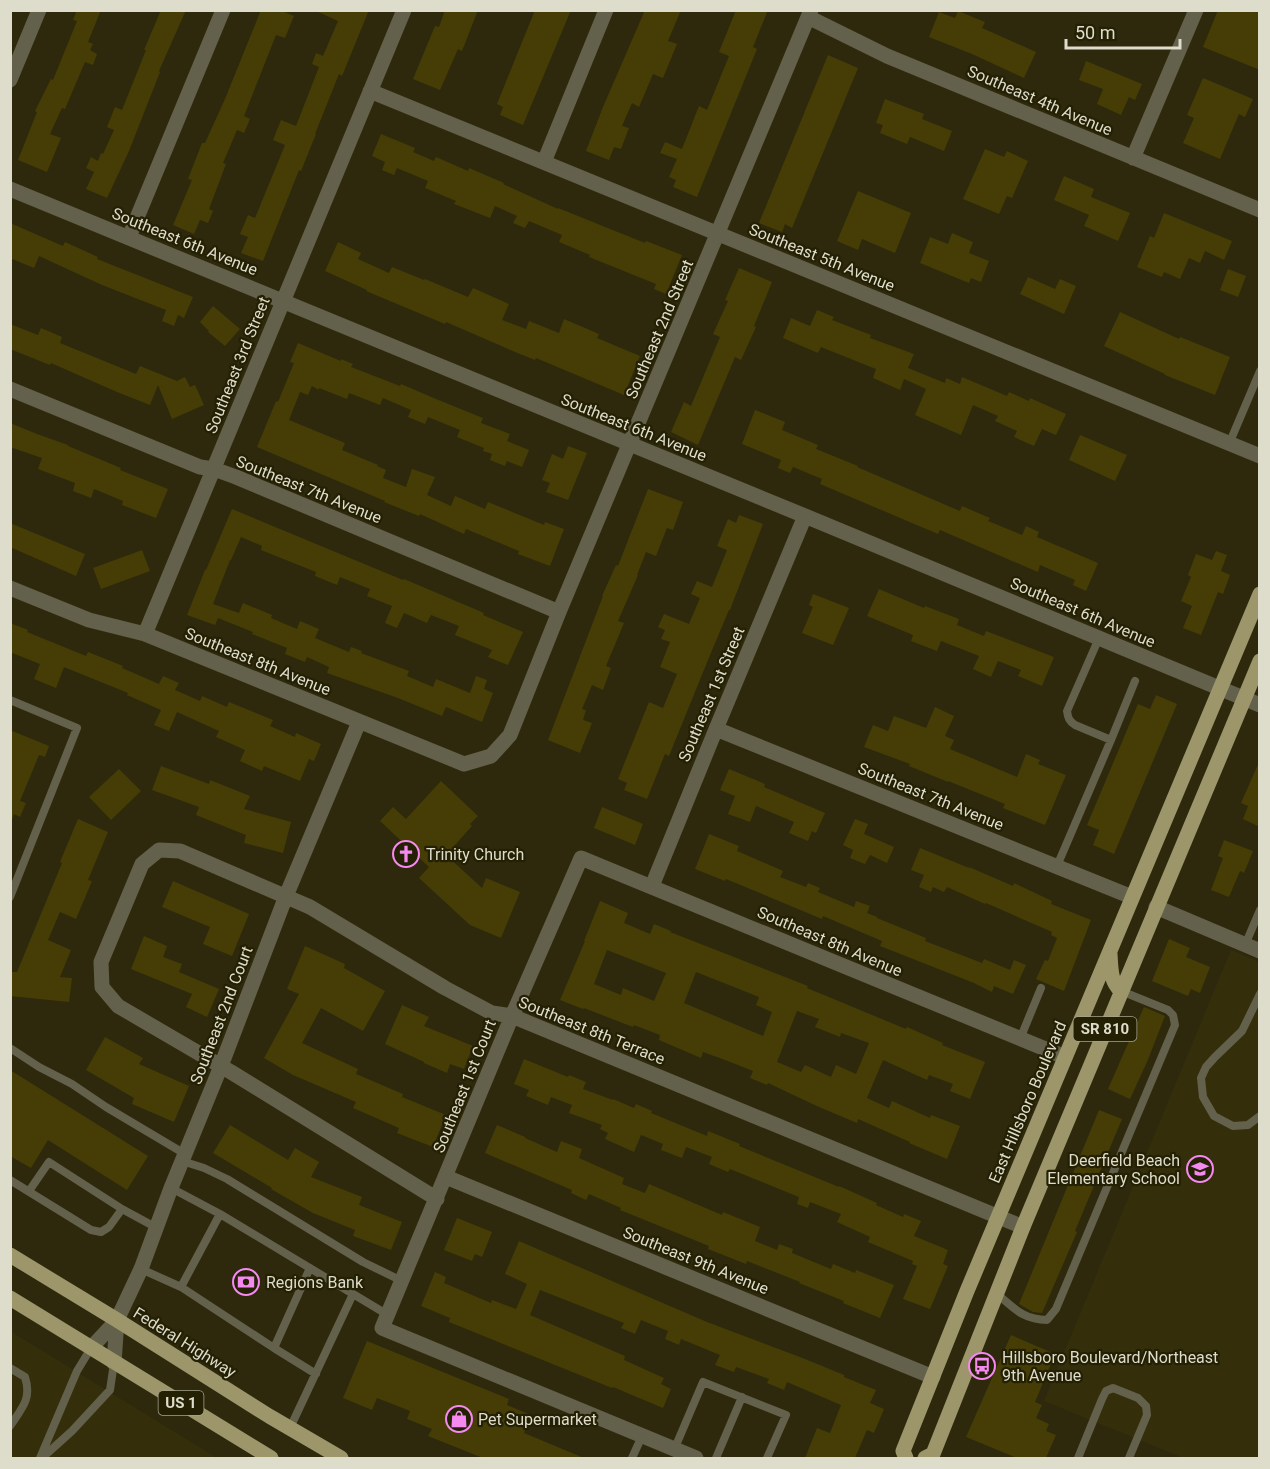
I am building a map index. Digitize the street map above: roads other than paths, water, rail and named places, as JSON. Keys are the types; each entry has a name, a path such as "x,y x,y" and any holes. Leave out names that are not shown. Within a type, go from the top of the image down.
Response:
{"main road":[{"name":"East Hillsboro Boulevard","path":"906,1458 903,1451 998,1217 1260,594"},
{"name":"SR 810","path":"934,1457 996,1293 1260,660"},
{"path":"1110,951 1112,978 1121,991"},
{"name":"Federal Highway","path":"10,1255 269,1416 341,1458"},
{"name":"US 1","path":"10,1298 271,1458"}],"street":[{"path":"10,80 39,10"},
{"path":"129,237 222,10"},
{"name":"Southeast 3rd Street","path":"145,634 404,10"},
{"path":"544,162 606,10"},
{"path":"1133,158 1196,10"},
{"name":"Southeast 4th Avenue","path":"810,14 887,56 1260,210"},
{"name":"Southeast 2nd Street","path":"491,756 510,735 559,612 810,14"},
{"name":"Southeast 5th Avenue","path":"370,91 1260,456"},
{"name":"Southeast 6th Avenue","path":"10,189 1260,705"},
{"name":"Southeast 7th Avenue","path":"10,389 200,467 236,477 559,612"},
{"name":"Southeast 1st Street","path":"652,886 805,516"},
{"name":"Southeast 8th Avenue","path":"10,588 89,620 145,634 464,764 491,756"},
{"name":"Southeast 2nd Court","path":"117,1320 141,1269 286,896 358,722"},
{"name":"Southeast 7th Avenue","path":"716,729 1132,897"},
{"name":"Southeast 8th Terrace","path":"221,1066 118,1006 102,987 101,962 142,864 159,850 180,851 310,907 445,988 492,1012 513,1016 1023,1227"},
{"name":"Southeast 8th Avenue","path":"581,858 1065,1058"},
{"name":"Southeast 1st Court","path":"385,1322 581,858"},
{"path":"1156,907 1260,951"},
{"path":"221,1066 437,1199"},
{"name":"Southeast 9th Avenue","path":"446,1177 933,1377"},
{"path":"91,1348 117,1320"},
{"path":"114,1363 117,1320"},
{"path":"385,1322 642,1436 671,1452 696,1458"}],"lane":[{"path":"1229,444 1260,371"},
{"path":"1099,638 1067,711 1068,718 1075,725 1111,740"},
{"path":"1057,866 1136,681"},
{"path":"10,700 77,728 10,897"},
{"path":"1245,945 1260,910"},
{"path":"1020,1039 1041,988"},
{"path":"996,1293 1025,1317 1036,1320 1047,1320 1056,1309 1175,1025 1173,1015 1168,1010 1121,991"},
{"path":"1260,994 1242,1031 1206,1067 1201,1078 1203,1097 1214,1116 1233,1126 1248,1125 1260,1116"},
{"path":"10,1048 39,1067 72,1084 184,1158 227,1179 363,1262 402,1281"},
{"path":"28,1191 49,1162 156,1228"},
{"path":"10,1180 90,1230 101,1232 109,1227 122,1209"},
{"path":"171,1188 220,1214 353,1294 385,1322"},
{"path":"181,1287 220,1214"},
{"path":"274,1348 310,1268"},
{"path":"141,1269 181,1287 316,1374"},
{"path":"290,1428 353,1294"},
{"path":"41,1458 77,1371 91,1348"},
{"path":"41,1458 72,1431 110,1390 114,1363"},
{"path":"10,1368 26,1377 28,1387 28,1399 10,1426"},
{"path":"671,1452 703,1382 786,1415 767,1458"},
{"path":"1078,1458 1102,1399 1106,1391 1113,1388 1138,1398 1146,1406 1147,1415 1129,1458"},
{"path":"716,1458 742,1397"},
{"path":"632,1458 642,1436"}],"place":[{"name":"Trinity Church","path":"406,854"},
{"name":"Deerfield Beach Elementary School","path":"1200,1169"},
{"name":"Regions Bank","path":"246,1282"},
{"name":"Hillsboro Boulevard/Northeast 9th Avenue","path":"982,1366"},
{"name":"Pet Supermarket","path":"459,1419"}]}
